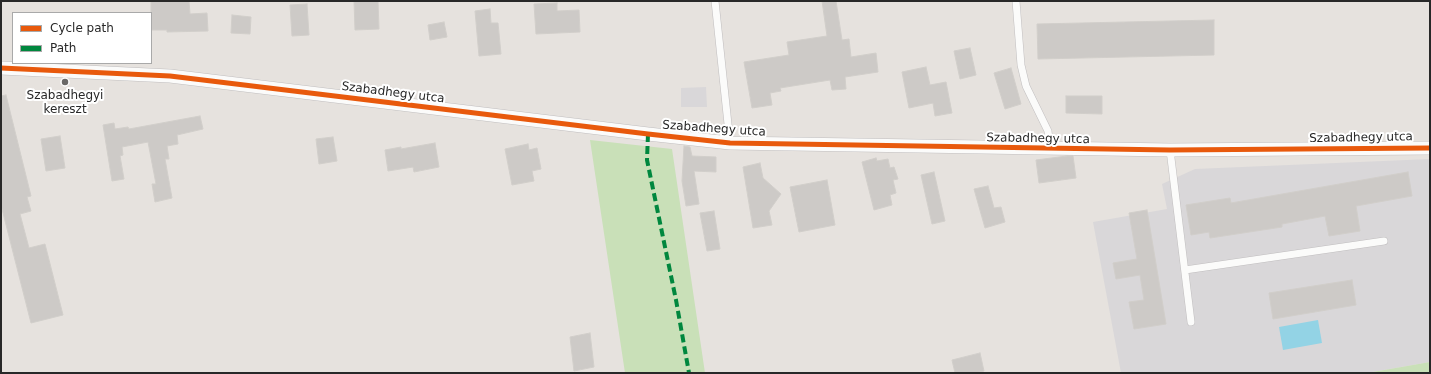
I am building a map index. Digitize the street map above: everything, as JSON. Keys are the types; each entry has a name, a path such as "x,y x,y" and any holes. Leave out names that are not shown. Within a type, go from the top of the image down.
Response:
{"street":[{"name":"Szabadhegy utca","path":"1,68 170,76 730,143 1170,150 1430,148"}],"lane":[{"path":"715,1 730,143"},
{"path":"1016,1 1021,65 1026,86 1048,131 1050,149"},
{"path":"1170,150 1191,322"},
{"path":"1184,270 1384,241"}],"shaded area":[{"path":"706,87 707,107 681,107 681,88"},
{"path":"1430,159 1430,362 1367,373 1121,373 1093,222 1167,209 1162,184 1195,169"}],"green space":[{"path":"590,140 672,149 705,373 625,373"},
{"path":"1430,362 1430,373 1367,373"}],"water":[{"path":"1318,320 1322,343 1283,350 1279,327"}],"building":[{"path":"151,1 189,1 190,14 207,13 208,31 167,32 167,30 152,30"},
{"path":"354,1 378,1 379,29 355,30"},
{"path":"822,1 836,1 842,40 849,39 851,57 876,53 878,72 845,77 846,89 832,90 830,80 780,88 781,91 770,93 772,105 752,108 744,62 789,55 787,42 827,36"},
{"path":"557,3 557,11 579,10 580,32 536,34 534,4"},
{"path":"307,4 309,35 292,36 290,5"},
{"path":"490,9 491,23 498,23 501,54 479,56 475,11"},
{"path":"232,15 251,17 250,34 231,33"},
{"path":"1214,20 1214,55 1038,59 1037,24"},
{"path":"444,22 447,37 430,40 428,25"},
{"path":"970,48 976,75 960,79 954,51"},
{"path":"926,67 930,85 946,82 952,113 935,116 933,103 909,108 902,72"},
{"path":"1011,68 1021,104 1005,109 994,73"},
{"path":"6,95 31,196 27,197 31,211 20,214 29,248 45,244 63,315 31,323 1,205 1,96"},
{"path":"1066,96 1102,96 1102,114 1066,113"},
{"path":"200,116 203,129 177,135 178,144 167,146 169,159 165,159 172,198 155,202 152,184 156,184 148,142 122,147 123,155 120,156 124,179 112,181 103,125 114,123 115,129 128,127 129,129"},
{"path":"60,136 65,168 46,171 41,139"},
{"path":"333,137 337,161 319,164 316,139"},
{"path":"435,143 439,167 414,172 413,167 388,171 385,150 401,147 401,149"},
{"path":"528,144 529,150 537,148 541,169 532,171 534,181 512,185 505,149"},
{"path":"684,146 690,147 692,156 716,157 716,172 694,171 699,204 686,206 682,181"},
{"path":"1073,156 1076,178 1039,183 1036,160"},
{"path":"876,158 877,161 888,159 890,168 894,167 898,179 893,180 896,193 890,195 892,205 874,210 862,162"},
{"path":"760,163 763,178 781,194 769,211 772,225 753,228 743,167"},
{"path":"934,172 945,221 932,224 921,175"},
{"path":"1408,172 1412,196 1356,206 1360,231 1329,236 1325,216 1282,224 1282,227 1210,238 1209,232 1191,235 1186,205 1230,198 1231,203"},
{"path":"827,180 835,225 799,232 790,187"},
{"path":"988,186 994,208 1001,207 1005,222 985,228 974,189"},
{"path":"1147,210 1166,324 1134,329 1129,302 1144,300 1140,275 1116,279 1113,263 1137,259 1129,213"},
{"path":"714,211 720,249 707,251 700,213"},
{"path":"1352,280 1356,305 1273,319 1269,293"},
{"path":"590,333 594,367 574,371 570,337"},
{"path":"980,353 984,371 975,373 955,373 952,360"}],"marked path":[{"path":"648,134 647,160 676,300 689,373"}],"cycle path":[{"path":"1,68 170,76 730,143 1170,150 1430,148"}],"place":[{"name":"Szabadhegyi kereszt","path":"65,82"}]}
